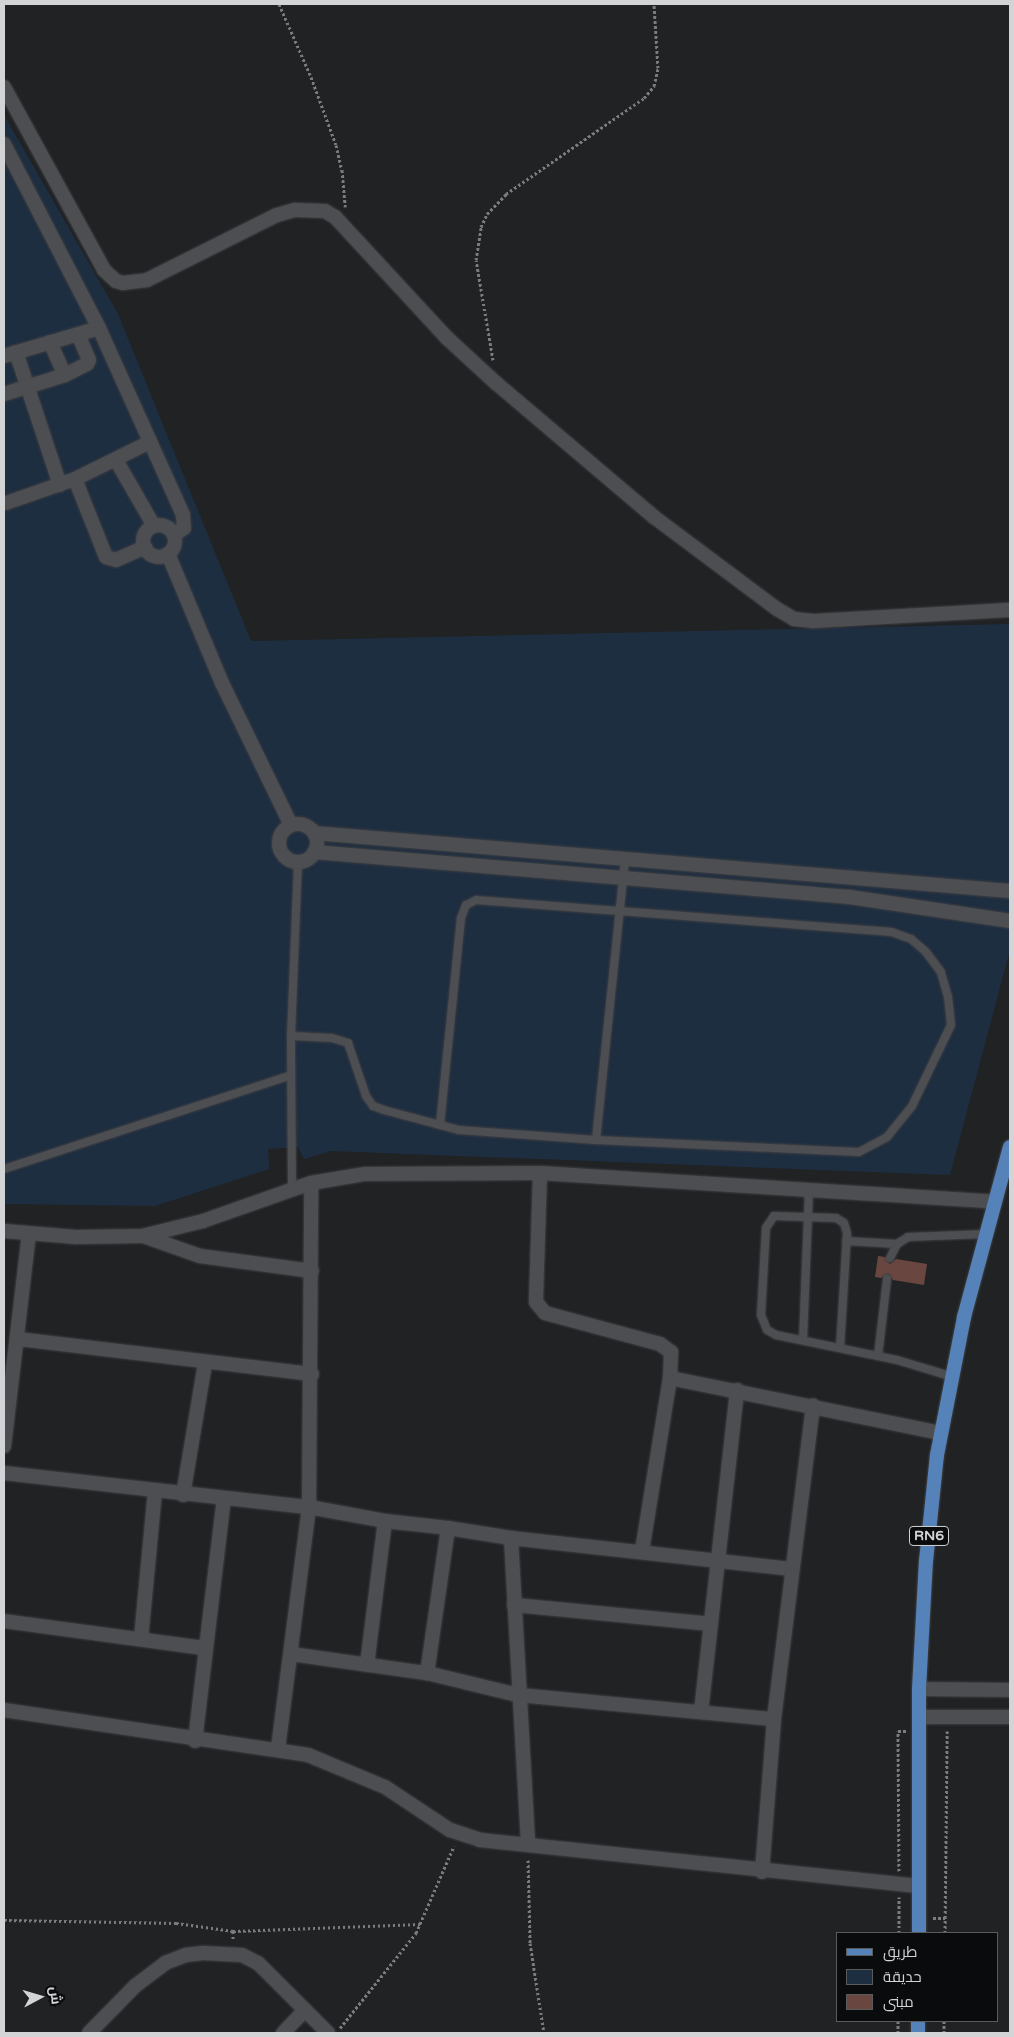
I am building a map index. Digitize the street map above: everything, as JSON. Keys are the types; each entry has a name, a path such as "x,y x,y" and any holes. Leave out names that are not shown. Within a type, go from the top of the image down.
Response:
{"main road":[{"name":"RN6","path":"919,1932 921,1724 919,1689 926,1561 940,1433 950,1376 1010,1147"}],"street":[{"path":"4,87 104,270 116,281 123,283 147,280 277,215 295,210 325,211 341,224 447,338 496,383 654,517 762,600 794,619 813,621 1010,610"},
{"path":"4,144 99,328 185,521 184,528 174,535"},
{"path":"60,485 28,386 10,354 99,328"},
{"path":"4,394 65,375 89,361 78,334"},
{"path":"50,342 65,375"},
{"path":"6,504 75,479 150,442"},
{"path":"116,460 154,526"},
{"path":"75,479 106,557 116,560 145,547"},
{"path":"154,526 166,526 174,535 174,546 168,554 157,556 145,547 146,532 154,526"},
{"path":"168,554 222,683 291,825"},
{"path":"314,833 314,852 307,859 298,862 284,855 279,846 280,835 291,825 304,825 314,833 1010,891"},
{"path":"314,852 850,897 1010,921"},
{"path":"4,1231 29,1234 142,1236 203,1221 312,1183 366,1174 540,1174 995,1202"},
{"path":"540,1174 536,1302 545,1312 667,1347 672,1359 642,1551"},
{"path":"278,1749 292,1654 309,1507 312,1374 312,1183"},
{"path":"4,1446 29,1234"},
{"path":"142,1236 200,1256 312,1271"},
{"path":"18,1339 205,1364 312,1374"},
{"path":"183,1495 205,1364"},
{"path":"670,1378 737,1390 940,1433"},
{"path":"701,1712 716,1562 737,1390"},
{"path":"762,1872 774,1720 790,1569 812,1406"},
{"path":"4,1473 155,1492 309,1507 385,1521 511,1538 642,1551 716,1562 790,1569"},
{"path":"140,1639 155,1492"},
{"path":"195,1741 204,1648 224,1499"},
{"path":"367,1664 385,1521"},
{"path":"427,1673 448,1528"},
{"path":"511,1538 518,1695 528,1845"},
{"path":"514,1605 710,1624"},
{"path":"4,1621 204,1648"},
{"path":"292,1654 427,1673 518,1695 774,1720"},
{"path":"919,1689 1010,1690"},
{"path":"4,1710 195,1741 278,1749 308,1755 385,1787 459,1834 497,1843 762,1872 899,1881 919,1886"},
{"path":"921,1724 1010,1717"},
{"path":"89,2033 135,1986 165,1963 186,1954 234,1954 258,1963 328,2033"},
{"path":"283,2033 305,2010"}],"lane":[{"path":"596,1140 618,910 625,860"},
{"path":"292,1190 291,1036 298,862"},
{"path":"291,1036 332,1038 348,1044 366,1096 373,1106 440,1125 482,1133 859,1152 887,1137 912,1106 950,1025 948,997 941,972 925,951 911,939 892,932 492,899 476,900 466,905 461,918 440,1125"},
{"path":"4,1169 291,1075"},
{"path":"803,1340 809,1191"},
{"path":"840,1348 847,1228 840,1220 778,1214 767,1223 761,1315 763,1326 771,1333 840,1348 878,1356 950,1376"},
{"path":"846,1241 898,1244 916,1235 986,1234"},
{"path":"890,1258 898,1244"},
{"path":"878,1356 887,1279"}],"path":[{"path":"279,4 312,77 336,145 345,194 341,224"},
{"path":"496,383 476,260 481,228 487,214 506,194 644,98 654,86 658,68 654,4"},
{"path":"899,1932 898,1731 921,1724 947,1730 945,1932"},
{"path":"336,2033 400,1956 421,1924 459,1834"},
{"path":"528,1845 530,1943 544,2033"},
{"path":"4,1920 155,1921 233,1931 421,1924"},
{"path":"233,1931 234,1954"}],"green space":[{"path":"4,115 118,314 251,641 1010,624 1010,950 950,1175 331,1151 304,1159 298,1147 268,1149 269,1169 155,1206 4,1204"}],"building":[{"path":"878,1256 885,1257 890,1264 896,1259 927,1264 924,1285 893,1280 888,1274 881,1278 875,1277"}]}
